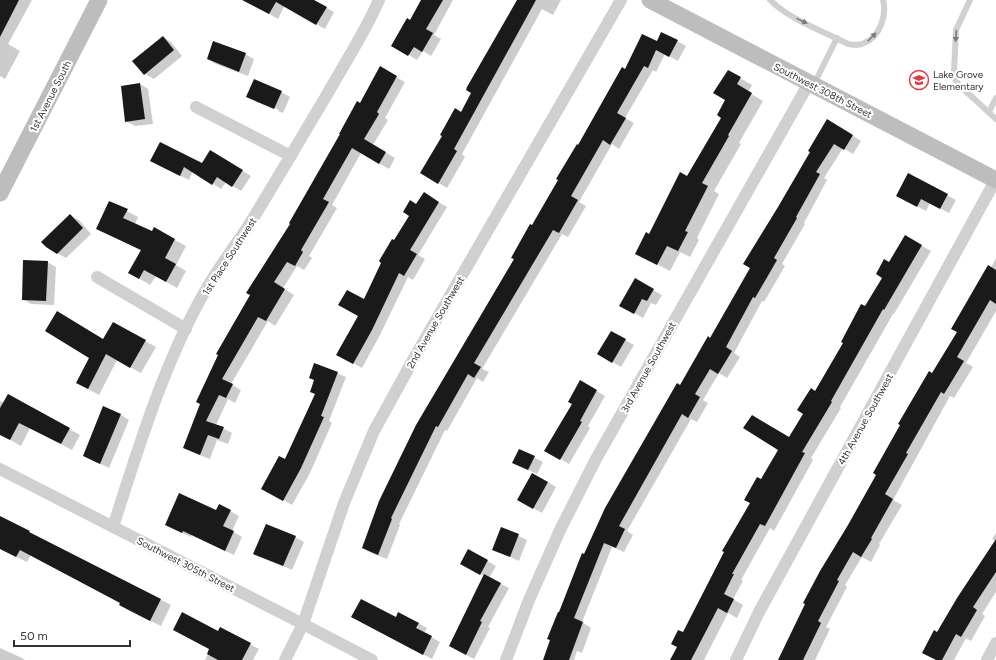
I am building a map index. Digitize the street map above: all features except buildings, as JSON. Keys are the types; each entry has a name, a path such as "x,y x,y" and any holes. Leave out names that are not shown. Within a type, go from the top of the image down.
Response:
{"street":[{"name":"1st Avenue South","path":"0,193 99,0"},
{"name":"1st Place Southwest","path":"114,527 150,418 186,329 208,286 247,228 291,156 379,0"},
{"name":"2nd Avenue Southwest","path":"285,660 303,624 344,503 374,431 413,360 621,0"},
{"name":"Southwest 308th Street","path":"650,0 996,179"},
{"name":"3rd Avenue Southwest","path":"506,660 529,600 557,537 596,459 811,84"},
{"path":"196,107 291,156"},
{"name":"4th Avenue Southwest","path":"736,660 759,612 996,179"},
{"path":"98,278 186,329"},
{"name":"Southwest 305th Street","path":"0,469 372,660"},
{"path":"987,660 996,643"}],"lane":[{"path":"770,0 791,16 848,44 856,45 871,39 881,24 885,8 883,0"},
{"path":"970,0 956,30 955,79 959,85 996,119"},
{"path":"811,84 837,38"},
{"path":"989,112 996,98"}],"place":[{"name":"Lake Grove Elementary","path":"919,80"}]}
